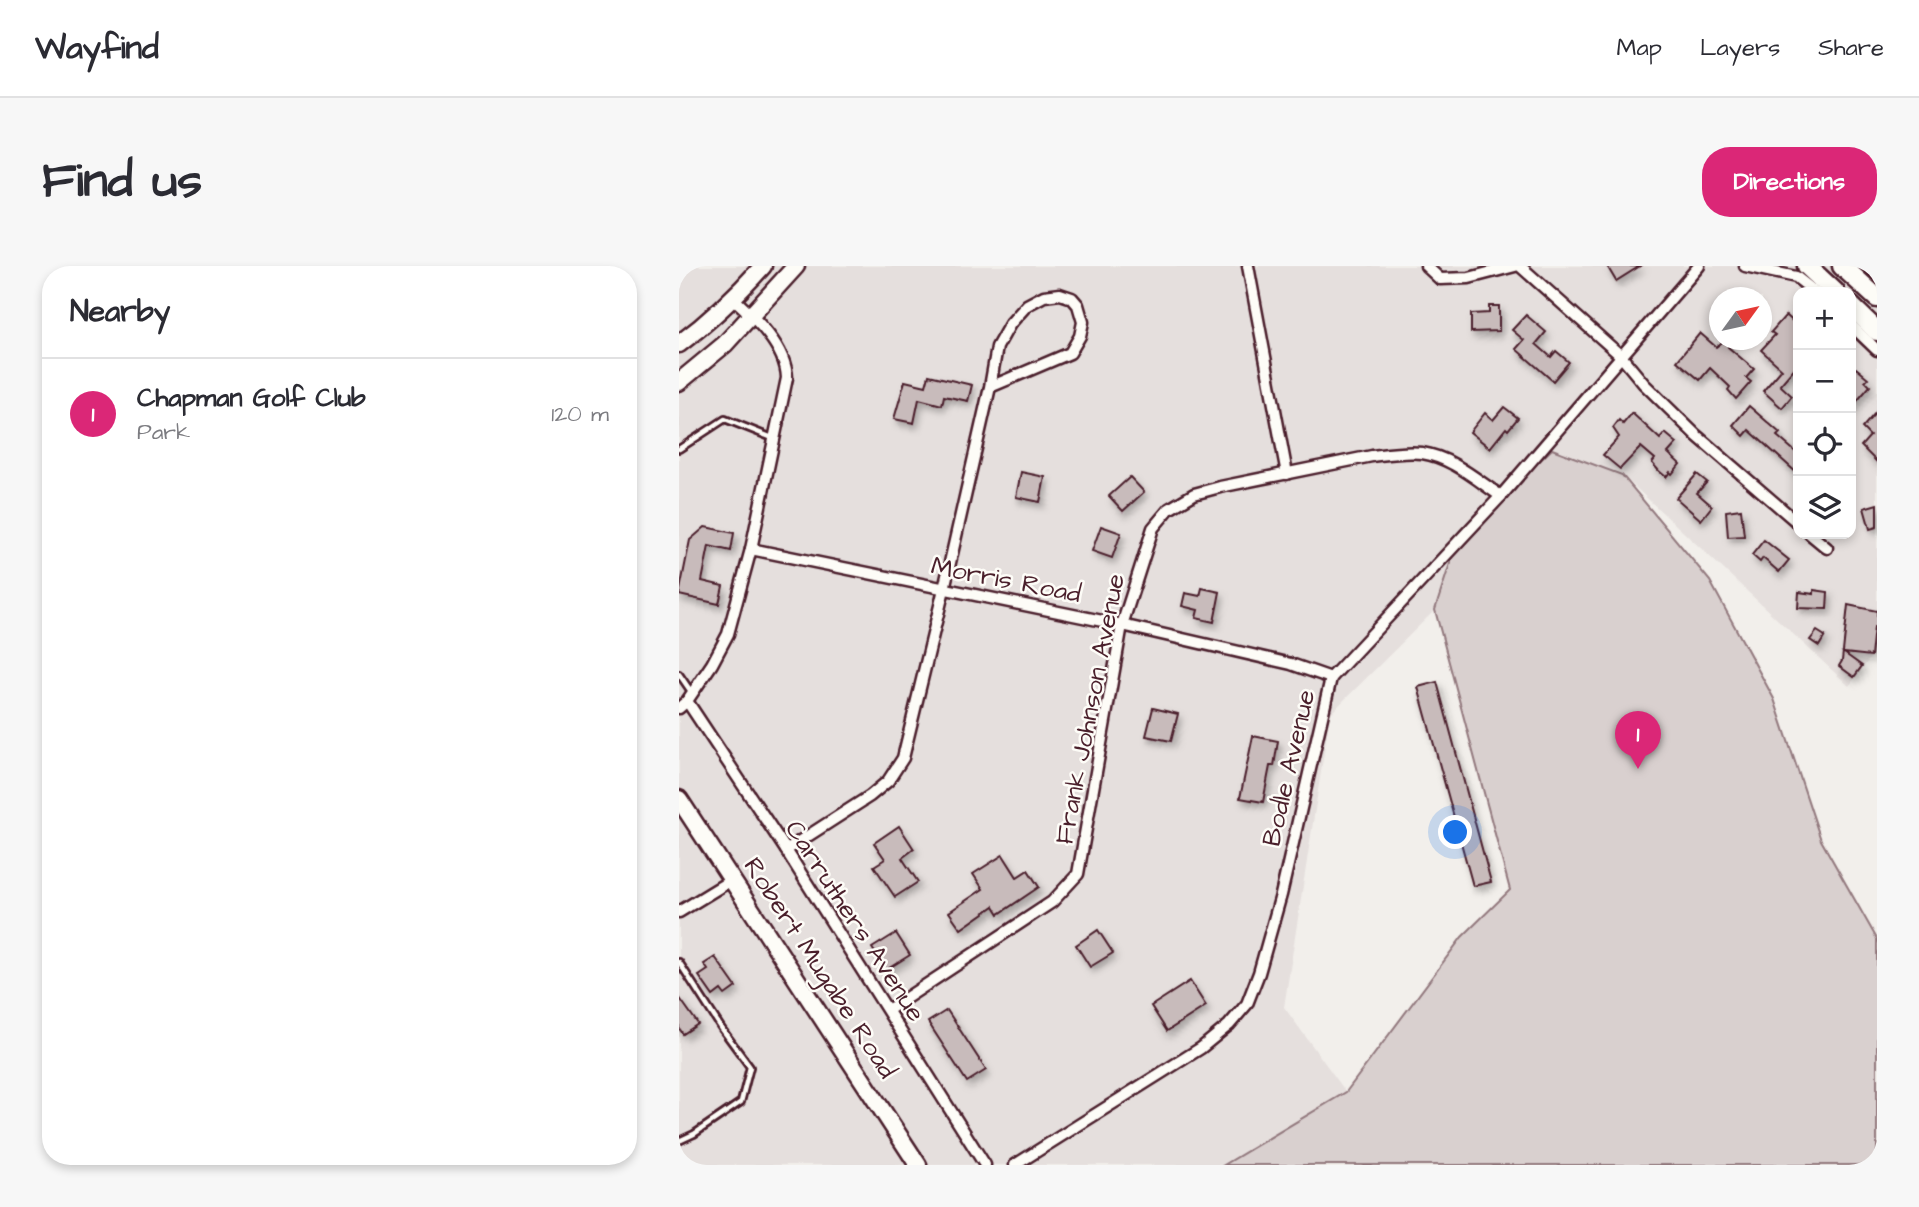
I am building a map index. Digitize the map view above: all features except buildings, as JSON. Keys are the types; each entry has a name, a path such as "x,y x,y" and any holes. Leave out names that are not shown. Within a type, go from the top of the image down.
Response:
{"highway":[{"path":"1807,266 1830,287"},
{"path":"1842,266 1877,299"},
{"path":"1856,311 1877,331"}],"main road":[{"path":"679,344 703,327 763,266"},
{"path":"679,382 726,344 796,266"},
{"name":"Robert Mugabe Road","path":"679,799 918,1165"}],"street":[{"path":"1248,266 1287,474"},
{"path":"1426,266 1440,278 1469,278 1518,266 1620,355 1644,384 1696,435 1793,519"},
{"name":"Bodle Avenue","path":"1015,1165 1201,1048 1229,1025 1247,1004 1259,973 1281,895 1331,678 1501,496 1699,266"},
{"path":"1745,266 1796,277 1809,287"},
{"path":"1870,266 1877,273"},
{"path":"786,850 870,796 888,781 903,758 990,387 996,347 1010,324 1027,305 1044,296 1060,294 1072,298 1078,305 1083,322 1080,336 1070,353 990,387"},
{"path":"686,701 712,664 728,634 751,549 787,378 787,366 782,355 753,316 733,298"},
{"path":"1856,331 1877,350"},
{"name":"Frank Johnson Avenue","path":"888,1010 1052,902 1078,874 1122,625 1153,528 1169,509 1194,494 1220,487 1372,456 1422,453 1447,461 1501,496"},
{"path":"1816,539 1827,548"},
{"name":"Morris Road","path":"751,549 1122,625 1291,664 1331,678"},
{"name":"Carruthers Avenue","path":"686,701 786,850 985,1165"},
{"path":"679,912 733,879"}],"lane":[{"path":"679,449 725,419 776,440"},
{"path":"679,674 686,701"},
{"path":"679,962 750,1067 741,1102 679,1141"}],"shaded area":[{"path":"679,266 1877,266 1877,649 1849,686 1622,475 1552,450 1454,551 1435,610 1330,714 1284,1007 1346,1092 1235,1165 679,1165"},
{"path":"1552,449 1622,475 1710,581 1774,699 1821,840 1877,939 1877,1165 1224,1165 1346,1092 1462,937 1510,890 1435,610 1454,551 1500,499"}],"place":[{"name":"Chapman Golf Club","path":"1638,769"}]}
